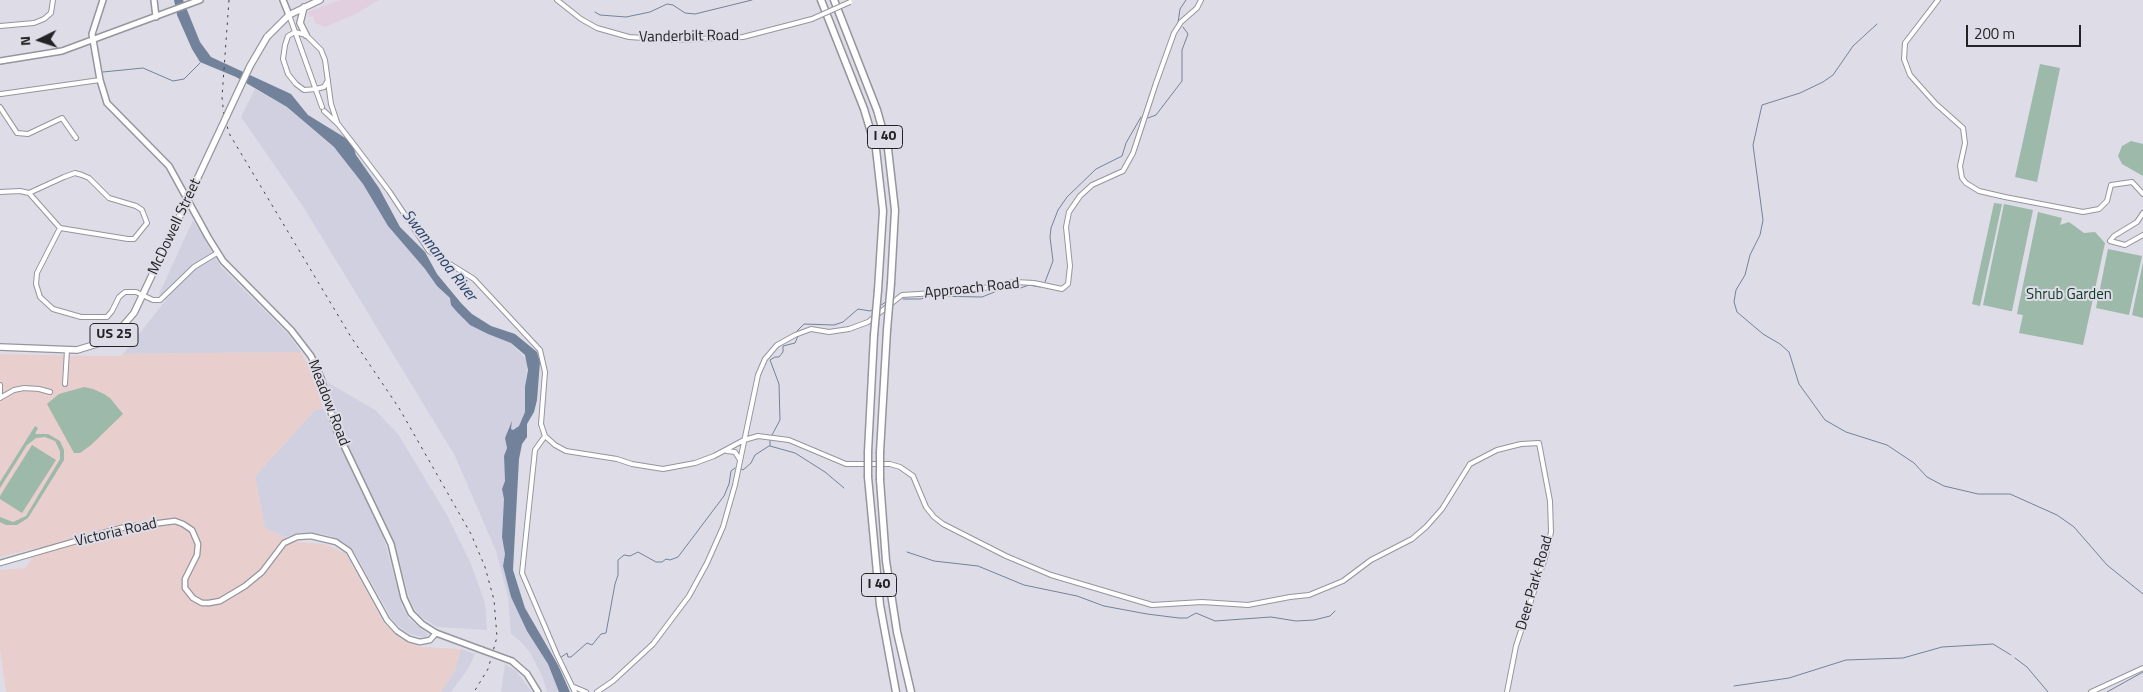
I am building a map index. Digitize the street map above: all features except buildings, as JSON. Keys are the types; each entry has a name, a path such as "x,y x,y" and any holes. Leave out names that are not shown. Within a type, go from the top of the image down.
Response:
{"highway":[{"name":"I 40","path":"820,0 864,109 876,149 883,211 874,335 868,477 880,605 896,692"},
{"name":"I 40","path":"834,0 877,110 888,149 895,210 880,452 880,480 886,561 910,692"}],"main road":[{"path":"93,41 92,34 103,0"},
{"path":"154,0 156,17"},
{"path":"0,61 49,54 93,41 198,0"},
{"path":"283,0 289,15"},
{"name":"US 25","path":"289,15 320,0"},
{"path":"304,7 300,23 306,36"},
{"name":"McDowell Street","path":"0,347 66,350 92,346 115,335 131,317 143,296 253,59 267,37 289,15"},
{"name":"Meadow Road","path":"93,41 104,97 110,107 165,161 174,173 217,253 235,275 291,330 310,356 321,378 336,429 391,544 406,603 419,622 436,633 512,661 527,674 538,692"}],"street":[{"path":"0,26 34,23 44,19 51,13 52,0"},
{"name":"Vanderbilt Road","path":"557,0 597,28 629,37 681,40 742,37 812,19 852,1"},
{"name":"Approach Road","path":"597,692 613,681 653,644 688,596 707,563 723,527 735,485 758,375 765,359 777,345 795,335 812,329 829,332 849,329 868,322 902,295 968,291 1015,282 1034,283 1062,289 1068,284 1070,266 1066,227 1069,212 1080,196 1092,185 1123,171 1134,153 1174,33 1181,22 1197,8 1201,0"},
{"path":"1938,0 1905,43 1904,58 1910,75 1936,104 1964,128 1965,144 1960,166 1962,178 1966,183 1979,191 2083,212 2093,211 2107,201 2111,185 2132,182 2143,194"},
{"path":"289,15 323,109 338,124 389,191 429,251 474,278 540,350 545,372 541,424 545,436 555,445 566,451 617,458 632,464 663,469 714,456 727,451 744,440"},
{"path":"328,80 324,86 304,90 288,74 284,60 288,36 295,32 306,36 321,50 328,80 331,104 338,124"},
{"path":"1,94 100,80"},
{"path":"0,107 16,133 28,134 62,118 76,138"},
{"path":"0,192 20,191 29,193 60,228 134,239 147,223 142,210 136,206 109,198 89,178 82,175 74,173 29,193"},
{"path":"2143,213 2137,222 2114,236 2110,241 2125,245 2143,235"},
{"path":"60,228 37,273 36,284 40,297 53,309 81,317 101,318 111,313 123,292 131,292 153,300 160,300 194,267 217,253"},
{"path":"65,384 66,350"},
{"path":"0,385 0,397 14,390 24,388 50,392"},
{"path":"545,436 535,450 522,573 575,692"},
{"name":"Deer Park Road","path":"744,440 758,436 789,440 846,464 890,464 900,467 913,476 926,507 934,518 1006,556 1051,575 1152,604 1202,602 1227,605 1248,605 1290,597 1309,596 1343,581 1371,560 1412,540 1442,509 1470,464 1497,450 1521,444 1539,443 1550,501 1551,532 1546,555 1516,646 1507,692"},
{"path":"727,451 735,452 740,460"},
{"name":"Victoria Road","path":"0,563 121,528 175,521 192,530 198,544 197,555 185,580 185,588 193,598 202,603 209,603 220,601 245,586 262,572 277,550 291,539 304,536 320,538 336,542 350,553 383,614 397,631 409,639 420,642 430,640 436,633"},
{"path":"2091,692 2143,668"},
{"path":"573,686 586,692"}],"shaded area":[{"path":"174,0 183,0 200,42 211,57 291,94 308,115 352,142 356,155 379,188 400,227 425,252 437,274 461,303 472,314 491,326 515,334 537,352 540,362 537,400 534,412 527,424 527,437 522,444 519,459 513,570 525,608 558,665 570,692 559,692 548,664 527,631 511,597 503,566 505,554 502,537 504,499 502,489 505,481 504,456 507,448 505,438 512,421 511,429 513,430 519,426 525,412 525,387 528,370 525,355 511,343 470,325 457,312 451,305 450,298 437,286 388,226 363,184 334,147 287,107 236,77 200,62 177,15"},
{"path":"340,0 379,0 356,14 325,27 315,23 313,16 309,17 308,12"},
{"path":"255,89 287,107 340,153 363,184 388,226 437,286 450,298 457,312 466,322 488,334 511,343 527,360 525,412 519,426 513,430 511,429 512,422 505,438 507,448 504,456 505,481 502,489 504,499 502,537 505,554 503,566 511,597 548,664 559,692 547,692 543,678 531,654 511,634 508,597 496,551 455,456 304,208 241,117"},
{"path":"193,220 221,267 288,334 301,352 123,354 166,300 159,294"},
{"path":"301,352 315,379 323,408 315,410 255,476 265,528 296,542 325,544 346,554 384,623 401,639 421,647 461,649 455,670 441,692 6,692 0,649 0,570 25,568 40,547 0,557 0,354 121,356 123,354"},
{"path":"327,382 375,410 398,434 447,515 471,564 485,603 487,630 437,627 420,616 415,610 409,598 396,547 339,427"},
{"path":"323,408 384,539 402,606 409,619 428,634 426,638 410,634 394,623 356,555 345,543 330,536 320,534 300,533 285,537 265,528 255,476 315,410"},
{"path":"461,649 475,654 468,669 451,692 441,692 455,670"},
{"path":"505,664 516,671 532,692 501,692"}],"green space":[{"path":"2040,64 2060,68 2037,182 2015,177"},
{"path":"2131,141 2143,144 2143,176 2122,164 2118,156 2122,146"},
{"path":"1994,203 2002,204 1980,306 1972,304"},
{"path":"2004,204 2033,210 2012,311 1983,305"},
{"name":"Shrub Garden","path":"2038,212 2062,218 2060,225 2069,222 2084,233 2095,232 2105,243 2083,345 2019,333 2023,315 2017,314"},
{"path":"2108,249 2142,256 2129,315 2096,308"},
{"path":"2143,262 2143,318 2132,315"},
{"path":"84,387 93,389 110,398 123,414 91,445 80,453 74,453 47,404 59,394"},
{"path":"35,426 38,428 35,434 48,434 60,441 64,450 64,460 28,518 17,525 6,525 0,522 0,517 13,522 26,516 60,459 60,451 55,441 45,437 36,438 27,445 0,488 0,482"},
{"path":"32,445 56,460 22,513 0,499 0,496"}],"waterway":[{"path":"595,12 600,15 626,17 650,12 667,4 673,5 685,13 695,14 752,0"},
{"path":"1178,23 1180,9 1186,0"},
{"path":"1877,24 1853,46 1833,75 1800,93 1762,105 1753,145 1763,220 1760,235 1750,255 1745,275 1736,290 1734,302 1737,312 1763,334 1789,352 1799,384 1825,420 1846,432 1887,445 1914,463 1927,477 1944,486 1978,494 2010,494 2057,515 2074,527 2107,565 2143,594"},
{"path":"1148,118 1156,115 1182,81 1182,50 1188,34 1183,27"},
{"path":"103,72 143,68 173,81 184,79 200,63"},
{"path":"1045,282 1053,261 1050,237 1051,228 1058,210 1067,197 1096,169 1122,156 1126,143 1141,117"},
{"path":"903,299 921,299 929,296 982,297 1007,287 1018,289 1029,285 1040,287"},
{"path":"880,306 887,301"},
{"path":"797,331 804,324 834,325 843,322 858,309 870,311 874,309"},
{"path":"772,435 780,420 779,384 770,360 779,357 783,352 783,346 795,343 798,336"},
{"path":"770,440 770,446"},
{"path":"741,469 743,470 751,463 755,455 769,446"},
{"path":"770,446 795,453 825,472 844,488"},
{"path":"560,658 567,653 568,657 571,657 587,643 592,645 601,634 606,633 618,575 618,560 624,555 630,556 638,552 656,562 678,557 724,496 729,484 731,471 735,468"},
{"path":"907,552 934,561 978,566 1024,585 1077,596 1104,606 1147,614 1187,618 1196,613 1215,621 1271,617 1296,621 1314,620 1330,616 1335,611"},
{"path":"1734,686 1789,678 1846,660 1903,658 1942,647 1993,644 2011,655"},
{"path":"2015,658 2027,667 2048,692"},
{"path":"2107,692 2143,672"}],"railway":[{"path":"229,0 222,97 224,117 230,135 351,337 399,408 471,534 485,567 494,600 497,637 488,669 474,692"}],"water label":[{"name":"Swannanoa River","path":"439,256"}]}
